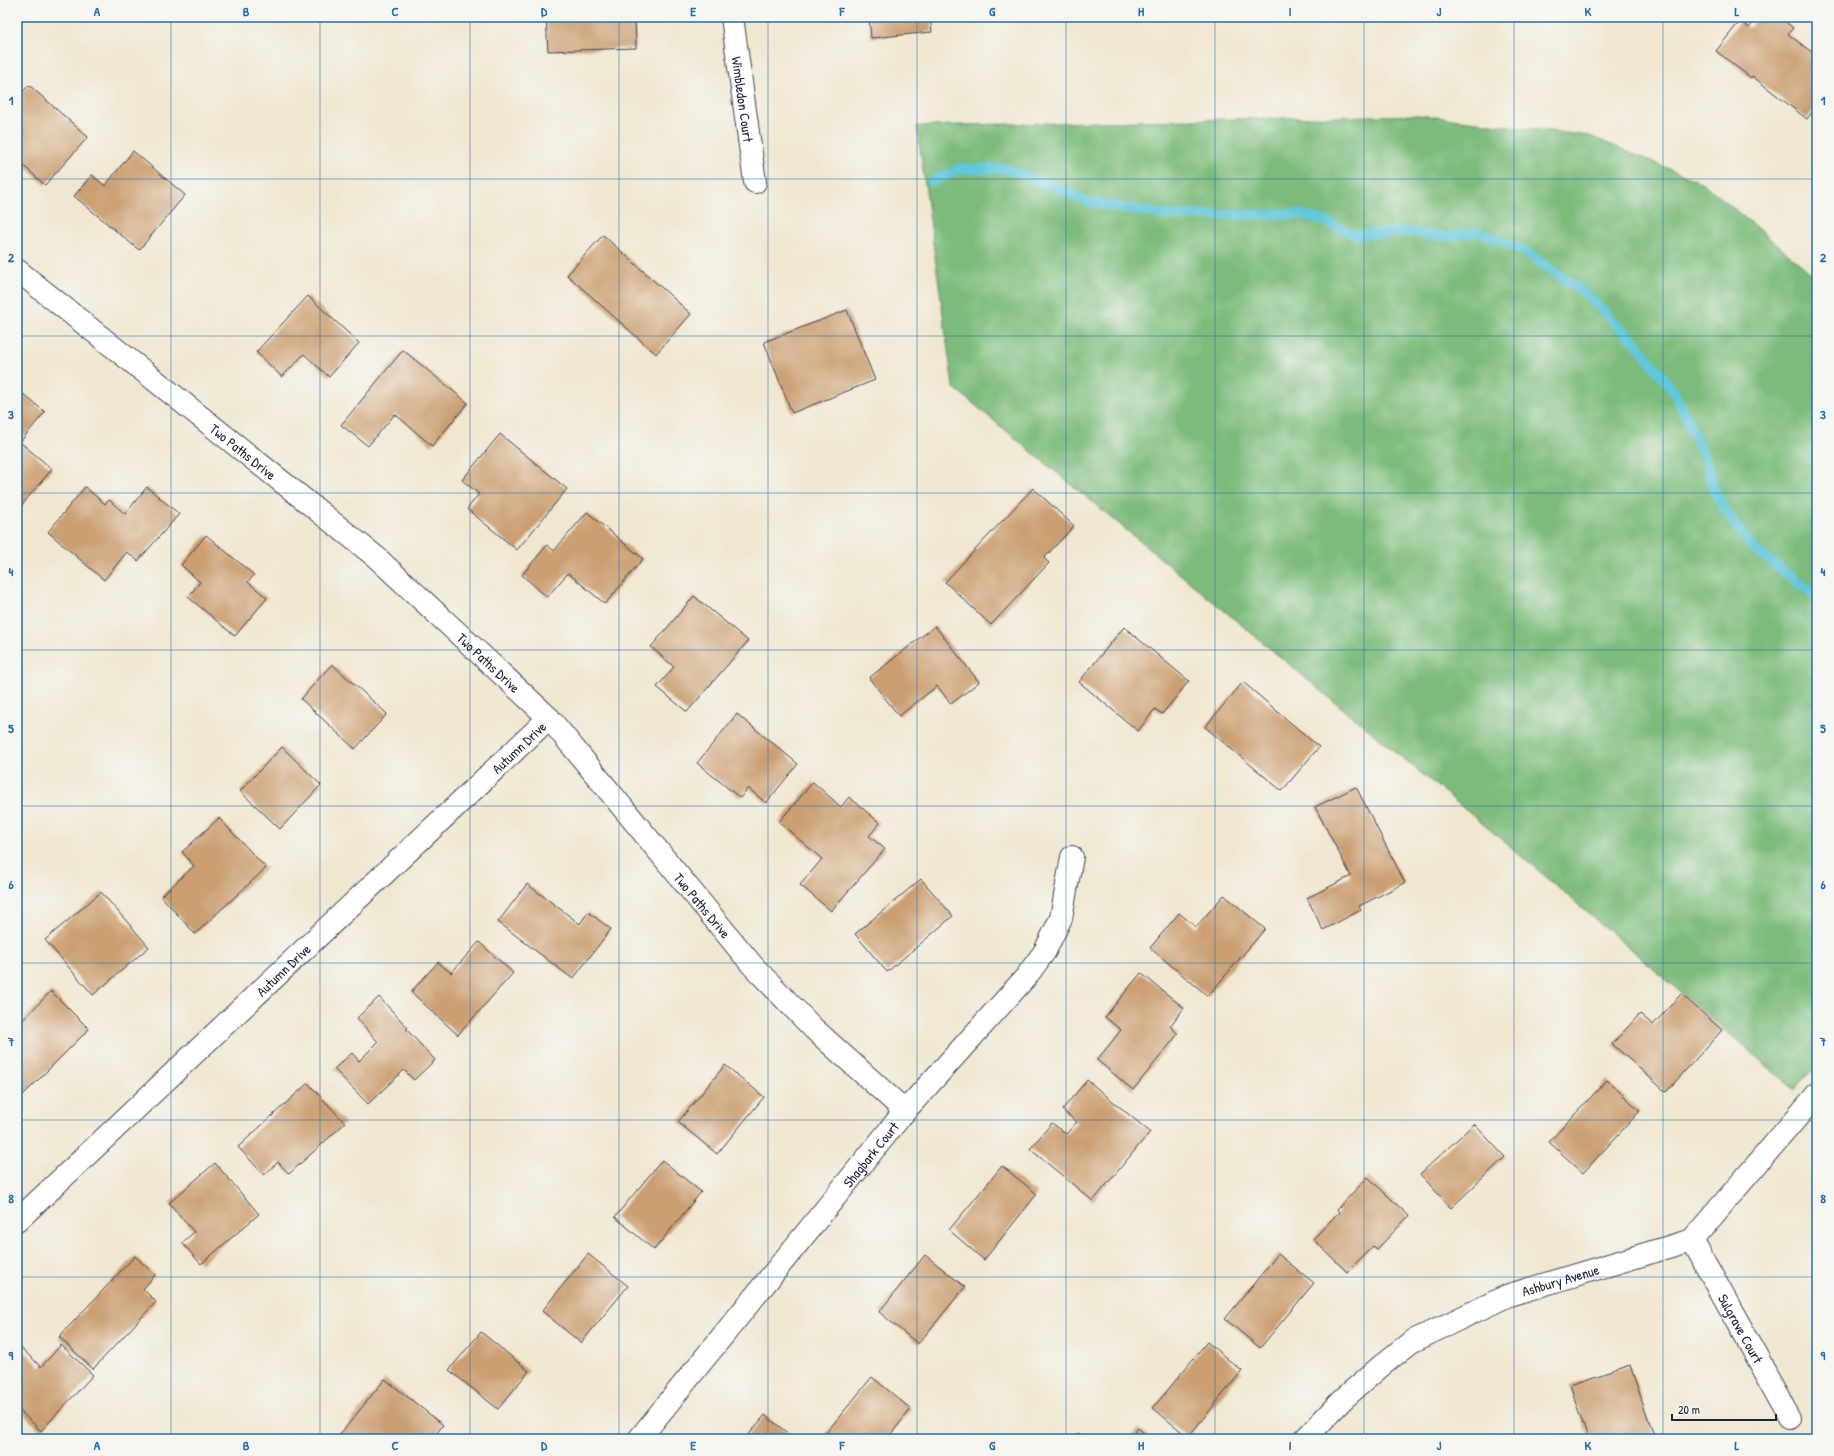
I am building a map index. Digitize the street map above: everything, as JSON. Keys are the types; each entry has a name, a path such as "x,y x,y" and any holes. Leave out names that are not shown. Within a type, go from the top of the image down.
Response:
{"street":[{"name":"Wimbledon Court","path":"732,17 755,182"},
{"name":"Two Paths Drive","path":"17,270 376,557 549,718 753,966 814,1029 905,1112"},
{"name":"Autumn Drive","path":"17,1220 549,718"},
{"name":"Shagbark Court","path":"639,1439 905,1112 1026,977 1045,951 1061,918 1072,857"},
{"path":"1692,1240 1817,1094"},
{"name":"Sulgrave Court","path":"1692,1240 1791,1417"},
{"name":"Ashbury Avenue","path":"1305,1439 1342,1400 1411,1342 1457,1319 1509,1296 1692,1240"}],"green space":[{"path":"1419,115 1590,136 1703,183 1817,278 1817,1064 1795,1090 1513,849 953,387 917,126"}],"building":[{"path":"546,17 635,17 636,48 548,51"},
{"path":"869,17 930,17 932,32 871,38"},
{"path":"1758,17 1780,17 1793,28 1788,34 1817,56 1817,106 1807,119 1752,76 1751,78 1716,51 1740,21 1749,28"},
{"path":"29,85 88,137 45,185 17,160 17,98"},
{"path":"133,151 185,195 139,250 74,196 92,175 105,186"},
{"path":"603,235 691,314 656,354 567,275"},
{"path":"308,296 359,343 329,377 304,354 282,377 256,352"},
{"path":"847,310 875,380 792,413 764,342"},
{"path":"403,350 468,403 432,446 395,414 368,446 341,425"},
{"path":"17,389 45,412 20,442 52,469 21,506 17,503"},
{"path":"500,434 567,489 517,550 467,509 479,494 462,480"},
{"path":"85,487 105,504 109,500 125,514 147,487 179,514 138,561 127,552 104,580 48,532"},
{"path":"1033,488 1074,526 1044,558 1049,563 991,625 945,582"},
{"path":"587,512 643,559 605,604 568,573 547,597 522,575 547,545 554,551"},
{"path":"206,535 254,575 248,582 267,598 235,636 188,597 200,582 181,565"},
{"path":"694,596 748,641 687,712 657,687 674,667 651,647"},
{"path":"935,626 979,682 951,704 937,686 899,716 869,678"},
{"path":"1124,627 1189,681 1162,714 1155,709 1138,731 1079,682"},
{"path":"332,664 387,714 355,749 301,699"},
{"path":"1243,682 1319,747 1282,791 1205,727"},
{"path":"737,714 798,764 766,803 748,788 740,798 697,763"},
{"path":"282,747 321,785 280,829 240,791"},
{"path":"813,782 841,807 849,797 880,823 869,836 885,849 831,911 800,885 822,859 779,822"},
{"path":"1356,787 1405,883 1359,906 1361,910 1323,930 1307,898 1351,876 1315,807"},
{"path":"219,818 266,868 195,934 161,896 194,866 182,852"},
{"path":"921,879 953,916 887,972 855,934"},
{"path":"527,884 580,924 588,912 611,929 573,979 498,922"},
{"path":"101,892 149,947 93,995 45,940"},
{"path":"1224,895 1265,929 1208,996 1150,948 1179,913 1196,927"},
{"path":"479,942 513,973 458,1035 411,992 438,962 451,973"},
{"path":"1141,973 1184,1008 1170,1026 1178,1034 1133,1090 1097,1060 1121,1030 1105,1017"},
{"path":"51,991 89,1029 20,1098 17,1095 17,1026"},
{"path":"1681,994 1722,1030 1666,1092 1612,1044 1640,1014 1653,1025"},
{"path":"379,997 435,1060 414,1080 404,1070 368,1104 334,1069 352,1053 359,1061 378,1042 357,1018"},
{"path":"725,1065 764,1097 717,1154 678,1122"},
{"path":"1087,1080 1150,1132 1093,1201 1030,1149 1052,1123 1066,1134 1077,1122 1062,1110"},
{"path":"1607,1080 1640,1111 1583,1173 1549,1142"},
{"path":"308,1083 345,1123 289,1174 278,1162 264,1175 238,1147"},
{"path":"1474,1124 1505,1157 1451,1208 1420,1174"},
{"path":"662,1160 701,1192 654,1250 615,1217"},
{"path":"215,1163 259,1214 201,1264 182,1243 194,1232 169,1203"},
{"path":"1002,1166 1037,1194 984,1260 949,1230"},
{"path":"1368,1177 1409,1216 1377,1249 1373,1246 1347,1272 1313,1239 1339,1212 1337,1209"},
{"path":"588,1254 628,1286 581,1343 542,1311"},
{"path":"1278,1254 1314,1283 1260,1348 1225,1319"},
{"path":"925,1255 965,1287 918,1344 879,1312"},
{"path":"135,1256 155,1275 143,1289 156,1302 93,1369 59,1337"},
{"path":"481,1332 529,1371 498,1409 449,1370"},
{"path":"1207,1342 1242,1371 1188,1437 1153,1408"},
{"path":"17,1344 41,1367 61,1345 93,1375 41,1431 17,1408"},
{"path":"1630,1365 1655,1439 1588,1439 1570,1385"},
{"path":"872,1377 911,1409 887,1439 831,1439 825,1434"},
{"path":"385,1379 443,1425 432,1439 337,1438"},
{"path":"765,1415 795,1439 745,1439"},
{"path":"1138,1428 1151,1439 1129,1439"},
{"path":"1078,1434 1084,1439 1073,1439"}],"waterway":[{"path":"932,182 959,169 1007,169 1050,185 1087,202 1170,216 1299,214 1324,221 1354,235 1406,232 1447,237 1478,232 1524,251 1583,292 1637,344 1674,392 1707,463 1714,491 1733,523 1755,550 1817,597"}]}
